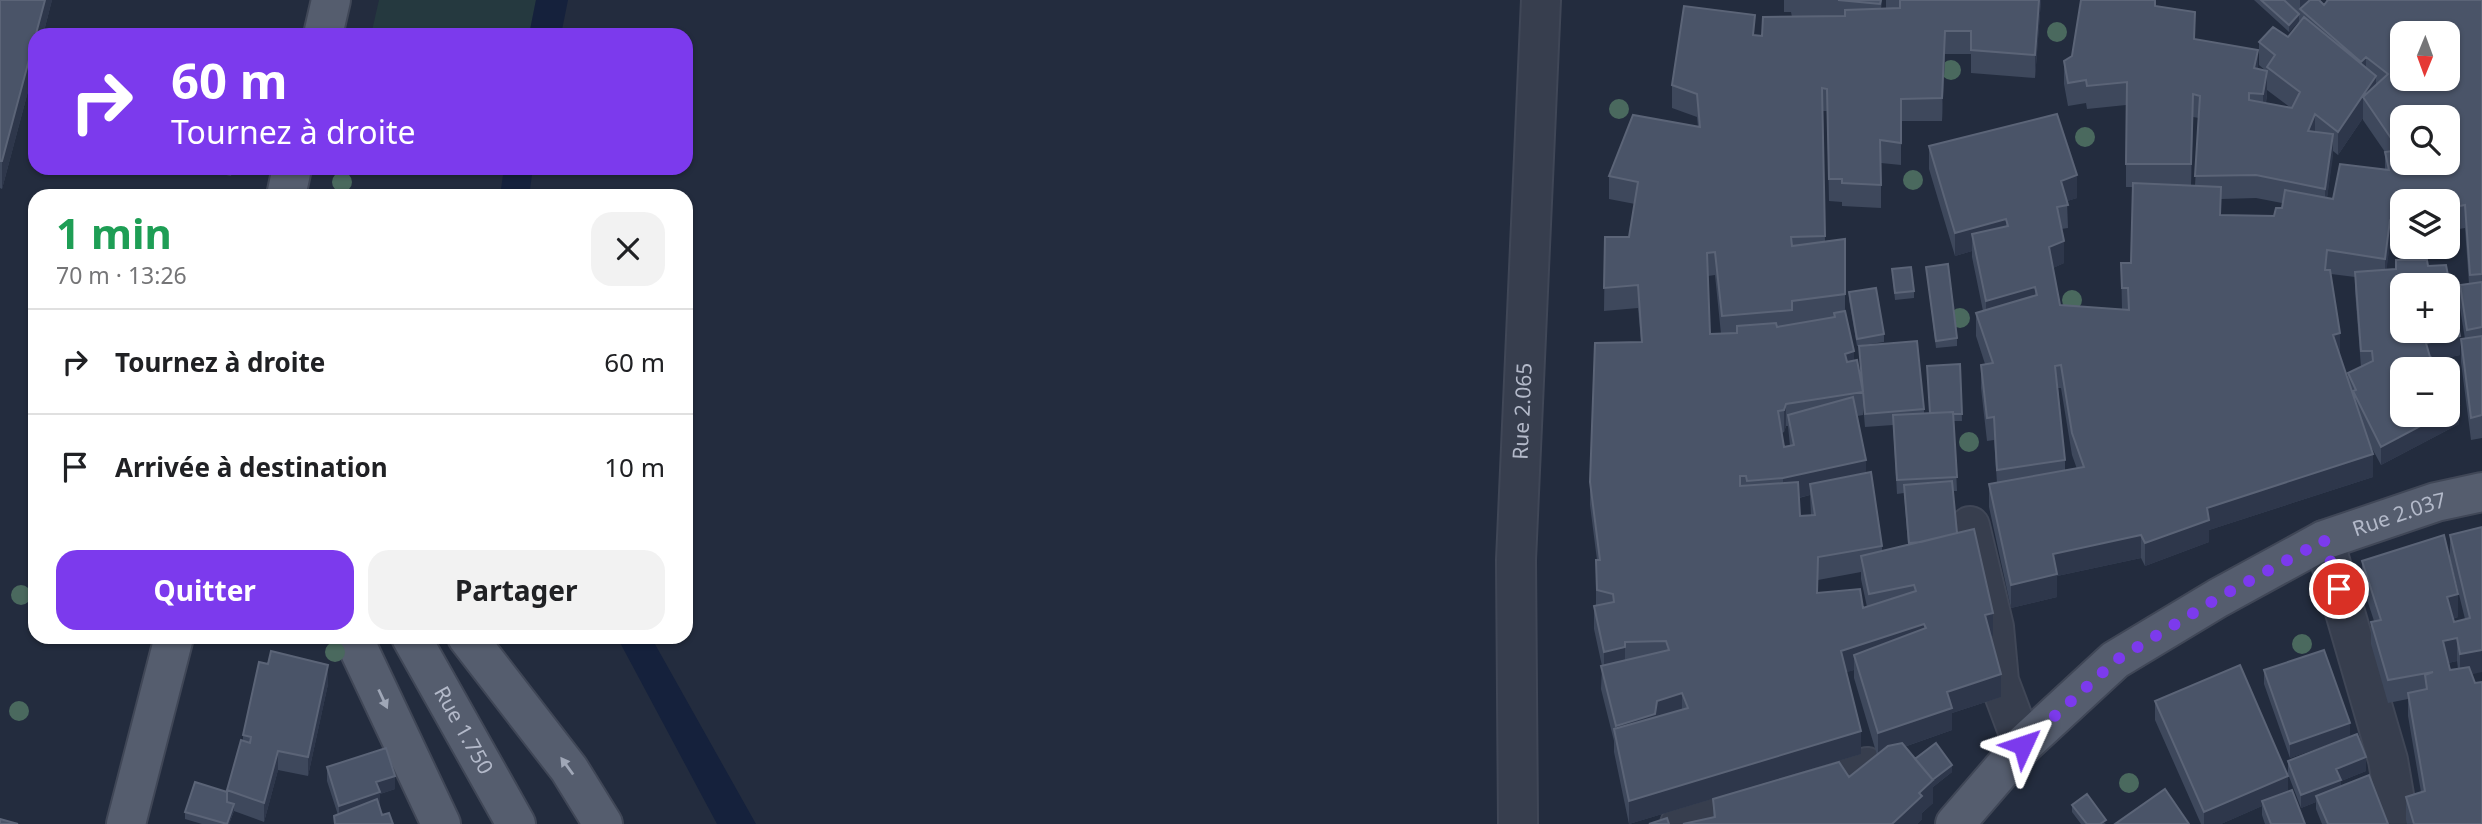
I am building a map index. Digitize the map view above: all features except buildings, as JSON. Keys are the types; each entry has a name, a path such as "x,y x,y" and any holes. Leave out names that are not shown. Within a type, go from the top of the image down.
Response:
{"main road":[{"path":"325,28 331,0"},
{"name":"Rue 2.037","path":"1955,824 2023,745 2116,660 2218,598 2324,540 2436,502 2482,492"},
{"path":"126,824 172,644"},
{"path":"356,644 441,824"},
{"name":"Rue 1.750","path":"415,644 516,824"},
{"path":"472,644 569,769 603,824"}],"street":[{"name":"Rue 2.065","path":"1518,824 1516,560 1541,0"},
{"path":"1970,526 1994,626 1999,681 2023,745"},
{"path":"2324,540 2388,760 2399,824"},
{"path":"1680,824 1867,767"}],"shaded area":[{"path":"379,0 536,0 530,28 373,28"}],"water":[{"path":"536,0 568,0 562,28 530,28"},
{"path":"503,175 532,175 530,189 501,189"},
{"path":"621,644 655,644 756,824 717,824"}],"route":[{"path":"2023,745 2116,660 2218,598 2324,540 2339,589"}]}
